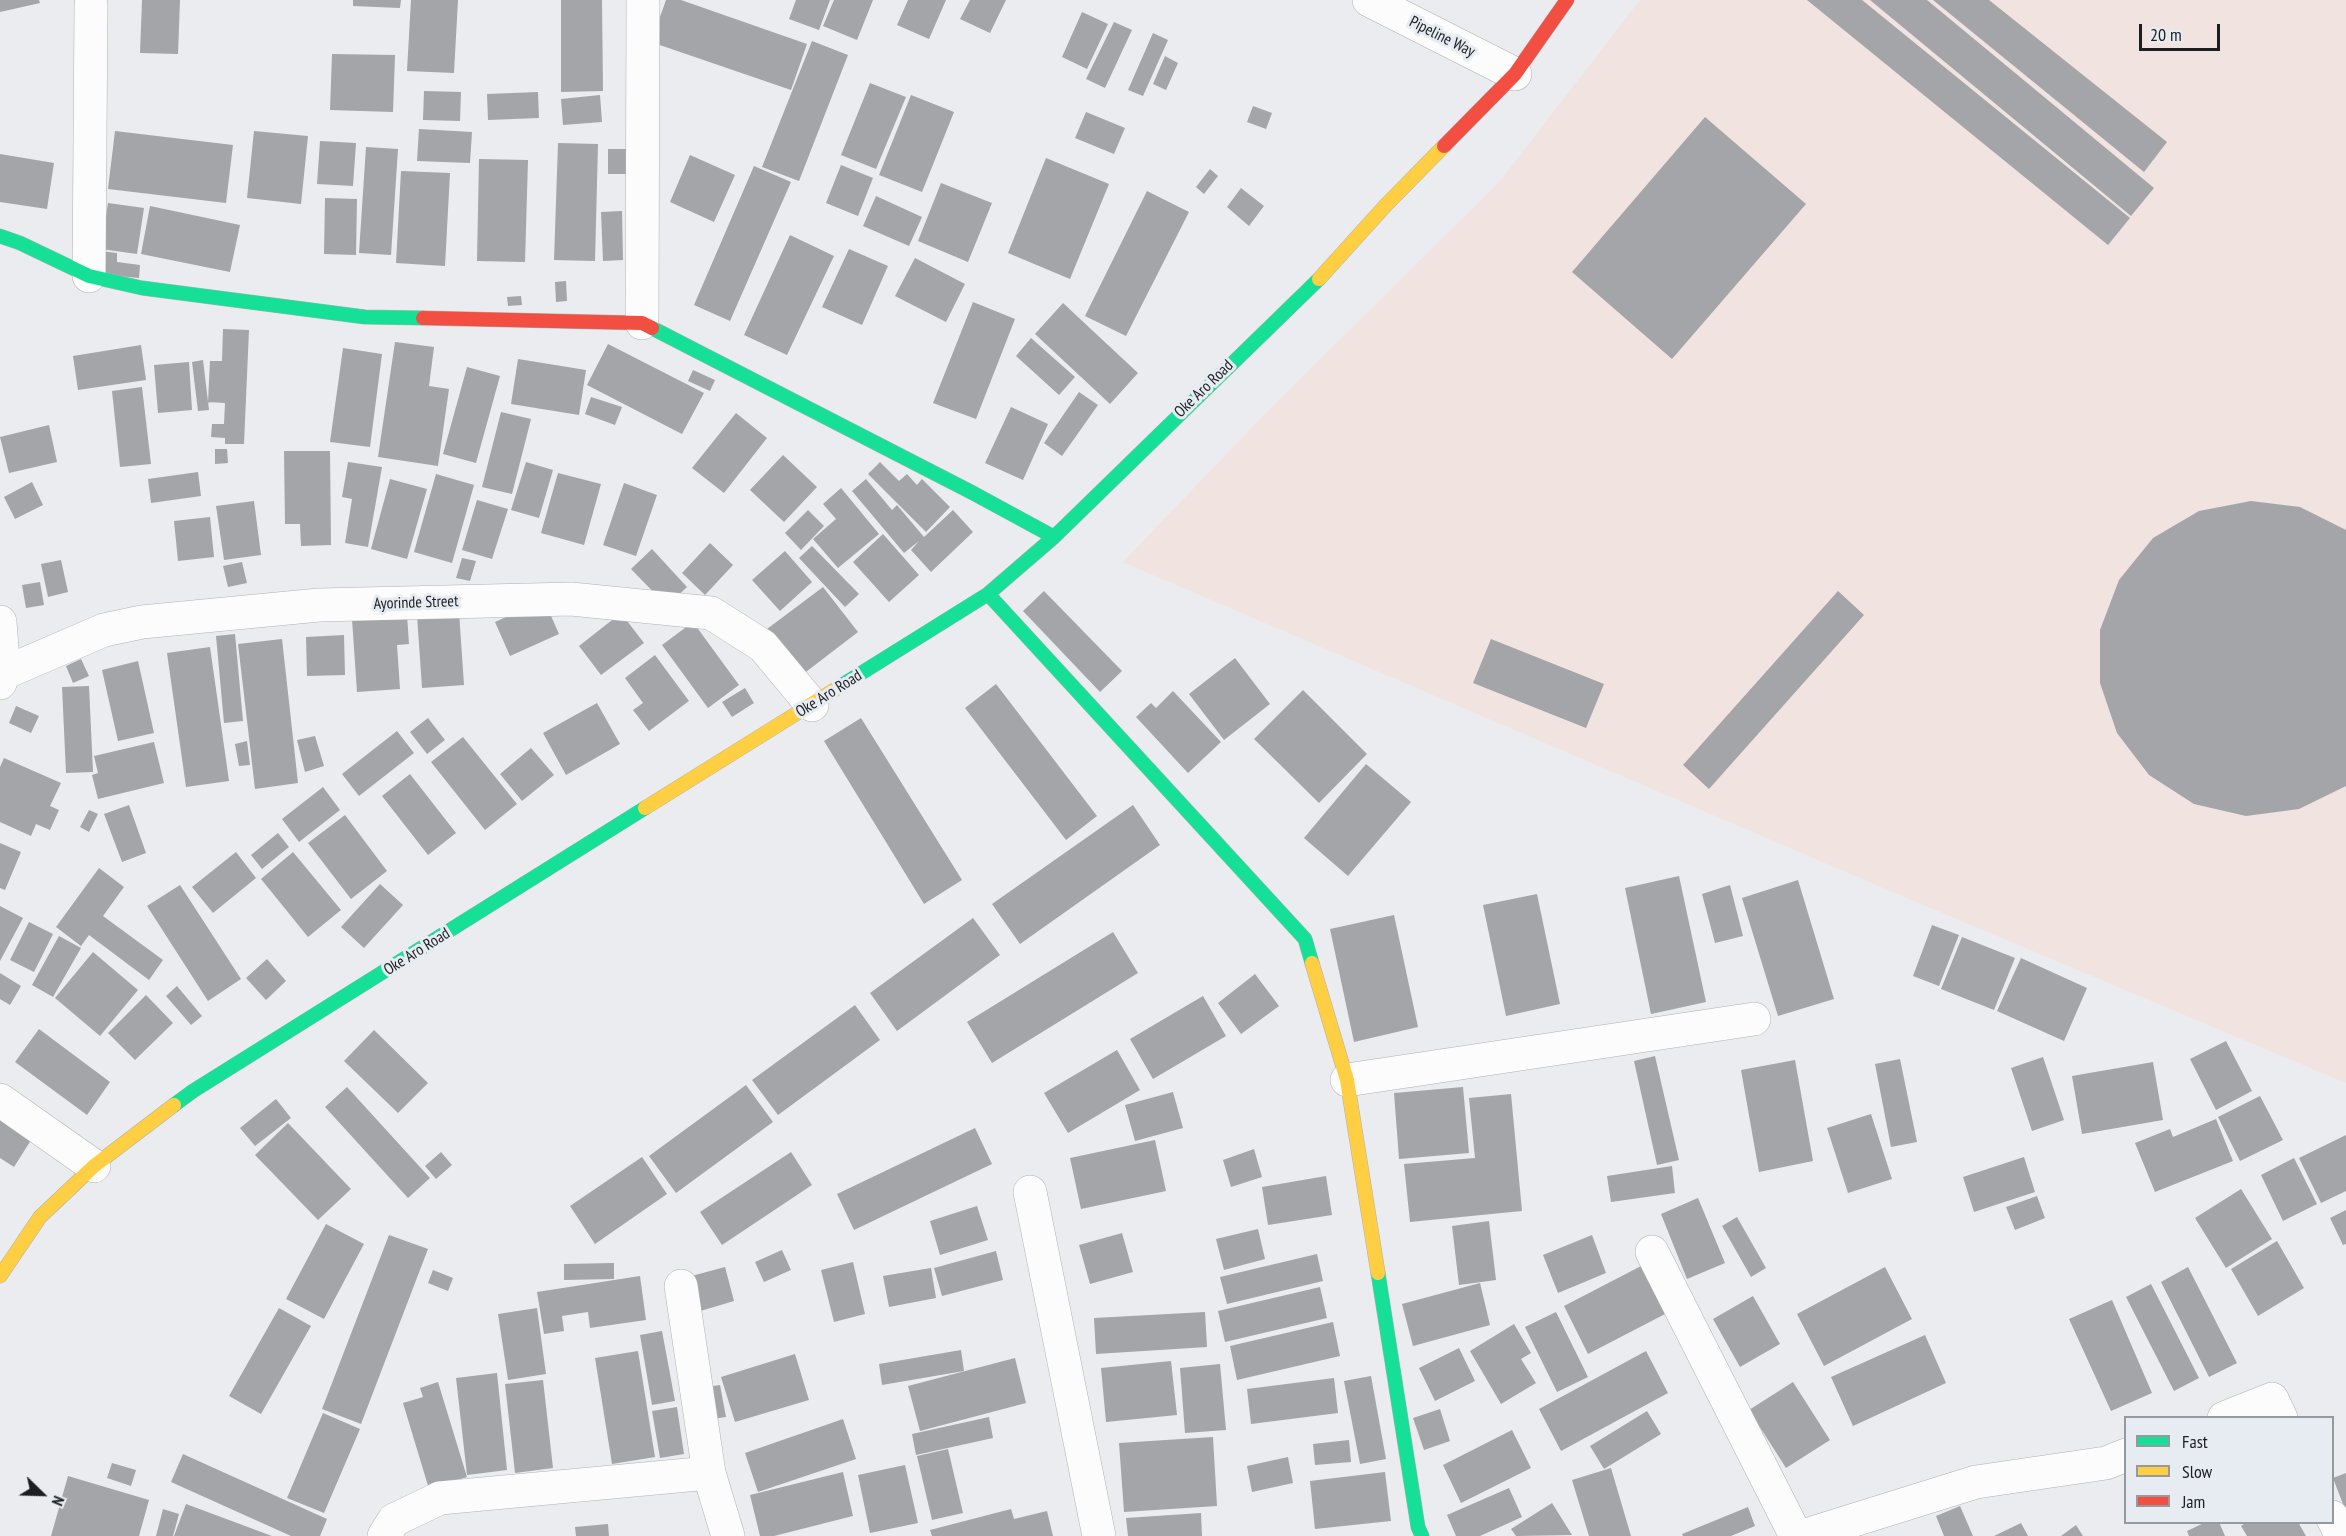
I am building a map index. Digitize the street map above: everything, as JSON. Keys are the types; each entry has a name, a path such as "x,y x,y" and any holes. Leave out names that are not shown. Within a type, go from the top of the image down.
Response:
{"street":[{"path":"642,322 643,0"},
{"name":"Pipeline Way","path":"1370,0 1515,74"},
{"name":"Oke Aro Road","path":"0,1276 39,1217 94,1166 193,1091 988,594 1054,537 1323,275 1386,205 1515,74 1567,0"},
{"path":"89,276 91,5"},
{"path":"0,236 20,243 89,276 142,288 365,317 642,322 1054,537"},
{"path":"988,594 1305,939 1347,1080 1416,1515 1422,1536"},
{"name":"Ayorinde Street","path":"2,678 104,630 142,622 319,605 571,599 711,613 763,646 812,705"},
{"path":"0,622 2,678"},
{"path":"1347,1080 1754,1019"},
{"path":"0,1100 94,1166"},
{"path":"1030,1192 1099,1536"},
{"path":"1652,1252 1796,1536"},
{"path":"681,1286 709,1473 728,1536"},
{"path":"2229,1416 2271,1399 2280,1416"},
{"path":"1803,1536 1976,1482 2106,1463 2124,1456"},
{"path":"384,1536 394,1520 440,1498 709,1473"},
{"path":"2334,1521 2342,1536"}],"shaded area":[{"path":"1640,0 2346,0 2346,1083 1888,890 1123,562 1264,415 1500,181"}],"building":[{"path":"0,0 39,0 40,3 0,12"},
{"path":"142,0 180,0 178,54 140,53"},
{"path":"353,0 401,0 400,8 353,6"},
{"path":"411,0 458,0 454,73 407,71"},
{"path":"561,0 602,0 603,91 561,92"},
{"path":"666,0 681,0 807,44 791,90 651,42"},
{"path":"796,0 830,0 819,30 789,19"},
{"path":"834,0 873,0 857,40 823,26"},
{"path":"908,0 946,0 929,39 897,25"},
{"path":"970,0 1006,0 990,33 960,19"},
{"path":"1807,0 1862,0 2130,218 2108,245"},
{"path":"1870,0 1927,0 2154,188 2131,216"},
{"path":"1933,0 1989,0 2167,142 2144,172"},
{"path":"1082,12 1108,24 1087,69 1062,57"},
{"path":"1114,22 1132,30 1105,88 1086,79"},
{"path":"1153,33 1168,40 1143,96 1128,90"},
{"path":"812,41 848,55 799,181 762,167"},
{"path":"332,54 395,55 393,112 330,110"},
{"path":"1165,56 1178,63 1166,90 1153,84"},
{"path":"870,83 906,97 876,169 841,155"},
{"path":"424,91 461,92 460,121 423,120"},
{"path":"538,92 539,118 488,120 487,94"},
{"path":"600,95 602,122 563,125 561,99"},
{"path":"911,95 954,112 922,192 879,175"},
{"path":"1253,106 1272,113 1266,129 1247,122"},
{"path":"1086,112 1125,128 1114,154 1075,138"},
{"path":"1705,117 1806,204 1672,359 1572,272"},
{"path":"419,129 472,132 470,163 417,161"},
{"path":"115,131 233,145 226,203 108,189"},
{"path":"254,131 308,136 301,204 247,198"},
{"path":"320,141 356,143 353,186 317,184"},
{"path":"558,143 598,144 595,261 554,260"},
{"path":"366,147 398,149 391,255 359,253"},
{"path":"608,149 626,149 626,174 608,174"},
{"path":"0,154 54,163 47,209 0,202"},
{"path":"690,155 735,175 714,222 670,202"},
{"path":"1046,158 1109,184 1070,279 1008,253"},
{"path":"479,159 528,160 525,262 477,261"},
{"path":"841,165 873,178 858,216 826,203"},
{"path":"754,166 791,182 730,321 694,305"},
{"path":"1210,169 1218,176 1204,194 1196,187"},
{"path":"401,171 450,173 445,266 396,263"},
{"path":"941,183 992,203 968,262 918,241"},
{"path":"1241,188 1264,206 1249,226 1227,207"},
{"path":"1147,191 1189,212 1126,336 1085,316"},
{"path":"876,196 922,217 909,246 863,226"},
{"path":"325,198 357,199 356,255 324,254"},
{"path":"108,203 144,208 137,254 101,249"},
{"path":"150,206 240,225 230,272 141,254"},
{"path":"622,211 623,260 603,261 601,212"},
{"path":"790,235 834,256 787,355 744,335"},
{"path":"849,249 888,266 862,325 822,307"},
{"path":"100,251 117,253 117,262 140,265 139,278 98,274"},
{"path":"915,258 965,284 946,322 895,296"},
{"path":"566,281 567,301 556,302 555,282"},
{"path":"521,296 522,305 508,306 507,297"},
{"path":"973,302 1015,319 976,419 933,403"},
{"path":"1063,303 1138,373 1110,404 1035,334"},
{"path":"223,329 249,330 244,444 225,444 225,438 211,437 212,424 224,424 225,403 208,402 210,361 222,361"},
{"path":"1031,338 1075,377 1059,395 1016,356"},
{"path":"395,342 434,347 429,386 449,389 438,466 378,457"},
{"path":"608,344 704,393 682,434 587,385"},
{"path":"141,345 146,380 78,390 73,356"},
{"path":"343,348 382,354 370,447 330,442"},
{"path":"518,359 586,370 579,415 511,404"},
{"path":"203,360 209,410 198,411 192,362"},
{"path":"189,362 192,410 158,413 154,365"},
{"path":"467,367 500,376 476,463 443,454"},
{"path":"693,370 715,380 710,391 688,381"},
{"path":"142,387 151,464 120,467 112,391"},
{"path":"1079,392 1098,405 1062,456 1044,443"},
{"path":"591,397 622,407 615,425 585,414"},
{"path":"1011,407 1048,424 1023,480 985,463"},
{"path":"501,412 531,419 512,494 482,487"},
{"path":"736,413 767,438 724,493 692,468"},
{"path":"49,425 57,462 9,473 0,437"},
{"path":"215,449 227,449 228,463 215,464"},
{"path":"284,451 330,451 331,545 301,546 300,524 285,524"},
{"path":"783,455 817,487 784,522 750,490"},
{"path":"348,462 382,467 368,547 345,543 352,499 342,497"},
{"path":"526,462 553,470 539,518 511,510"},
{"path":"880,462 899,481 907,474 917,485 922,479 950,507 926,532 868,474"},
{"path":"198,472 201,496 151,503 148,479"},
{"path":"558,473 601,484 584,545 541,533"},
{"path":"436,474 474,485 452,563 414,552"},
{"path":"390,479 427,489 407,559 371,549"},
{"path":"866,479 892,510 897,505 924,537 953,510 973,532 931,572 911,550 919,541 904,553 852,491"},
{"path":"32,482 43,505 15,519 4,497"},
{"path":"624,483 657,495 636,556 603,545"},
{"path":"841,488 879,534 838,568 813,539 836,519 823,504"},
{"path":"477,500 508,509 492,559 462,550"},
{"path":"254,501 261,555 224,560 216,506"},
{"path":"2251,501 2300,507 2346,530 2346,786 2299,809 2246,816 2194,804 2149,775 2117,733 2100,683 2100,630 2119,580 2153,538 2199,511"},
{"path":"808,510 824,526 801,550 785,533"},
{"path":"210,517 214,557 178,561 174,521"},
{"path":"883,534 919,575 889,602 853,562"},
{"path":"710,543 733,565 705,595 682,573"},
{"path":"812,546 859,594 845,607 799,558"},
{"path":"652,549 687,587 667,606 631,569"},
{"path":"785,551 812,582 780,611 752,580"},
{"path":"462,558 476,561 470,581 456,578"},
{"path":"61,560 68,592 48,597 41,564"},
{"path":"242,562 247,583 228,587 223,566"},
{"path":"40,582 44,605 26,608 22,585"},
{"path":"823,587 858,632 798,678 763,632"},
{"path":"1044,591 1122,671 1100,692 1023,611"},
{"path":"1838,591 1864,615 1709,789 1683,765"},
{"path":"544,600 559,634 510,656 495,622"},
{"path":"459,612 464,685 422,688 417,615"},
{"path":"621,613 644,643 601,675 579,646"},
{"path":"407,615 409,644 397,645 400,689 357,692 352,619"},
{"path":"693,622 739,685 708,708 662,645"},
{"path":"235,634 243,721 224,723 216,636"},
{"path":"344,635 345,675 307,676 306,637"},
{"path":"282,639 298,783 255,789 238,644"},
{"path":"1491,639 1604,684 1586,728 1473,683"},
{"path":"210,647 229,781 186,787 167,653"},
{"path":"655,655 689,701 649,731 633,710 643,703 625,678"},
{"path":"1235,658 1270,704 1224,740 1189,694"},
{"path":"81,659 89,676 73,683 66,666"},
{"path":"138,661 154,733 118,741 102,670"},
{"path":"996,684 1097,816 1066,840 965,708"},
{"path":"89,686 93,772 66,773 62,687"},
{"path":"745,688 754,703 732,717 722,702"},
{"path":"1303,690 1367,754 1319,803 1254,739"},
{"path":"1173,691 1221,742 1188,773 1136,717 1151,703 1156,708"},
{"path":"597,703 620,744 566,775 543,733"},
{"path":"16,706 39,716 31,733 9,723"},
{"path":"428,718 445,740 427,754 410,732"},
{"path":"861,718 962,880 924,904 824,741"},
{"path":"397,731 414,753 359,796 342,774"},
{"path":"315,736 324,766 305,772 297,740"},
{"path":"463,737 517,804 485,830 431,762"},
{"path":"247,741 250,765 239,766 235,744"},
{"path":"154,742 164,783 98,799 92,775 98,773 94,756"},
{"path":"531,748 554,775 522,801 500,774"},
{"path":"4,758 61,783 50,806 59,810 50,830 36,824 31,836 0,822 0,767"},
{"path":"1366,764 1411,802 1348,876 1304,838"},
{"path":"410,774 456,833 428,855 382,796"},
{"path":"323,787 340,810 299,842 282,819"},
{"path":"129,805 146,853 122,862 104,814"},
{"path":"1133,805 1160,845 1020,944 992,904"},
{"path":"89,810 98,814 89,832 80,827"},
{"path":"345,815 387,871 351,899 308,843"},
{"path":"278,833 289,847 262,869 251,855"},
{"path":"0,843 21,852 5,890 0,888"},
{"path":"236,852 256,878 213,913 192,887"},
{"path":"293,852 341,910 308,937 261,879"},
{"path":"99,868 124,887 103,916 163,960 149,980 89,935 81,946 56,927"},
{"path":"1679,876 1706,1002 1651,1014 1625,888"},
{"path":"1798,880 1834,999 1778,1016 1742,898"},
{"path":"380,884 403,905 364,948 341,927"},
{"path":"180,885 241,979 208,1001 147,906"},
{"path":"1730,885 1743,936 1715,943 1702,894"},
{"path":"1537,894 1560,1004 1506,1016 1483,905"},
{"path":"0,906 23,918 0,961"},
{"path":"1394,915 1418,1027 1354,1042 1330,929"},
{"path":"973,918 1000,955 897,1031 870,993"},
{"path":"29,922 53,934 34,972 10,960"},
{"path":"1932,925 1959,935 1939,986 1913,976"},
{"path":"1113,932 1138,973 992,1063 967,1022"},
{"path":"59,936 81,948 53,997 32,985"},
{"path":"1962,937 2015,958 1994,1010 1941,989"},
{"path":"93,952 138,990 100,1036 55,998"},
{"path":"2021,958 2087,988 2064,1041 1997,1011"},
{"path":"267,959 286,981 266,1000 246,978"},
{"path":"0,973 21,986 10,1005 0,999"},
{"path":"1255,974 1279,1006 1241,1034 1218,1003"},
{"path":"177,986 202,1016 191,1025 166,996"},
{"path":"146,995 173,1023 135,1060 108,1033"},
{"path":"1203,996 1226,1036 1153,1079 1130,1039"},
{"path":"855,1005 880,1040 778,1115 752,1080"},
{"path":"39,1029 110,1082 87,1115 15,1062"},
{"path":"374,1030 428,1083 398,1113 344,1061"},
{"path":"2226,1041 2252,1091 2216,1110 2190,1059"},
{"path":"1117,1050 1140,1090 1068,1133 1044,1093"},
{"path":"1655,1056 1679,1160 1657,1165 1634,1061"},
{"path":"2043,1057 2064,1120 2032,1131 2011,1068"},
{"path":"1900,1059 1917,1142 1891,1147 1875,1064"},
{"path":"1795,1060 1813,1161 1759,1172 1741,1070"},
{"path":"2153,1062 2163,1120 2082,1134 2072,1076"},
{"path":"746,1085 773,1122 676,1193 649,1156"},
{"path":"347,1087 430,1178 408,1198 325,1107"},
{"path":"1463,1087 1469,1153 1399,1159 1394,1093"},
{"path":"1173,1092 1183,1128 1135,1141 1125,1105"},
{"path":"1511,1094 1522,1211 1410,1222 1404,1164 1475,1158 1469,1098"},
{"path":"2260,1096 2283,1140 2240,1161 2218,1117"},
{"path":"276,1099 291,1118 255,1146 240,1128"},
{"path":"1871,1114 1892,1179 1848,1193 1827,1128"},
{"path":"0,1116 33,1137 14,1167 0,1158"},
{"path":"2216,1119 2233,1161 2155,1192 2135,1143 2170,1129 2173,1137"},
{"path":"288,1123 351,1189 318,1220 255,1155"},
{"path":"975,1128 992,1164 854,1230 837,1194"},
{"path":"2346,1135 2346,1191 2321,1203 2299,1158"},
{"path":"1155,1140 1166,1191 1081,1209 1070,1158"},
{"path":"1254,1149 1262,1177 1231,1187 1223,1160"},
{"path":"441,1152 452,1165 436,1179 425,1166"},
{"path":"791,1152 812,1185 722,1245 700,1212"},
{"path":"642,1157 667,1194 595,1244 570,1206"},
{"path":"2024,1157 2035,1192 1974,1212 1963,1177"},
{"path":"2294,1158 2317,1204 2283,1221 2261,1175"},
{"path":"1672,1166 1675,1193 1611,1202 1607,1176"},
{"path":"1326,1176 1332,1215 1268,1225 1262,1187"},
{"path":"2241,1189 2272,1239 2226,1268 2195,1218"},
{"path":"2037,1196 2045,1218 2015,1230 2006,1207"},
{"path":"1698,1198 1725,1263 1687,1279 1661,1214"},
{"path":"977,1206 988,1240 940,1255 930,1221"},
{"path":"2346,1210 2346,1244 2343,1245 2330,1218"},
{"path":"1737,1217 1766,1268 1751,1277 1722,1226"},
{"path":"1489,1221 1496,1280 1459,1285 1452,1226"},
{"path":"326,1224 364,1244 324,1319 286,1299"},
{"path":"1258,1229 1265,1259 1224,1270 1216,1239"},
{"path":"1122,1233 1133,1272 1090,1284 1079,1245"},
{"path":"389,1235 428,1249 361,1424 322,1409"},
{"path":"1592,1235 1606,1273 1558,1293 1543,1255"},
{"path":"2277,1241 2304,1288 2258,1316 2231,1269"},
{"path":"782,1250 791,1270 764,1282 755,1262"},
{"path":"996,1251 1003,1280 942,1296 934,1268"},
{"path":"1317,1254 1323,1281 1227,1304 1220,1277"},
{"path":"853,1262 865,1314 834,1322 821,1270"},
{"path":"614,1263 614,1279 564,1280 564,1264"},
{"path":"1643,1265 1667,1313 1588,1354 1564,1306"},
{"path":"725,1267 734,1301 697,1312 688,1277"},
{"path":"1885,1267 1912,1319 1824,1366 1797,1314"},
{"path":"2188,1267 2237,1363 2209,1377 2161,1282"},
{"path":"931,1268 936,1298 889,1307 883,1276"},
{"path":"433,1270 453,1278 448,1291 428,1283"},
{"path":"640,1276 646,1320 590,1328 588,1312 562,1316 564,1331 544,1334 537,1292"},
{"path":"1480,1283 1490,1325 1413,1346 1402,1304"},
{"path":"2151,1284 2199,1378 2174,1391 2126,1297"},
{"path":"1320,1287 1327,1318 1225,1342 1218,1311"},
{"path":"1753,1296 1780,1344 1740,1367 1713,1319"},
{"path":"2112,1300 2152,1393 2111,1411 2069,1319"},
{"path":"279,1308 311,1326 261,1414 229,1396"},
{"path":"537,1308 546,1374 508,1380 498,1314"},
{"path":"1205,1312 1207,1347 1096,1354 1094,1318"},
{"path":"1556,1312 1588,1377 1557,1392 1525,1327"},
{"path":"1333,1322 1340,1356 1237,1380 1230,1346"},
{"path":"1514,1324 1531,1353 1521,1359 1536,1383 1501,1404 1470,1351"},
{"path":"662,1331 675,1401 652,1405 640,1335"},
{"path":"1925,1335 1946,1383 1853,1426 1831,1377"},
{"path":"1459,1348 1475,1381 1435,1401 1419,1368"},
{"path":"961,1350 964,1371 882,1385 879,1364"},
{"path":"638,1351 655,1457 612,1464 595,1358"},
{"path":"1646,1351 1668,1393 1561,1451 1539,1409"},
{"path":"795,1354 809,1400 735,1422 721,1377"},
{"path":"1015,1358 1026,1403 920,1431 908,1386"},
{"path":"1171,1361 1177,1415 1106,1422 1101,1368"},
{"path":"1220,1364 1226,1430 1185,1433 1180,1368"},
{"path":"497,1373 507,1470 467,1475 456,1378"},
{"path":"1371,1376 1386,1459 1360,1464 1344,1381"},
{"path":"1334,1378 1338,1413 1251,1424 1247,1389"},
{"path":"543,1380 553,1468 515,1473 505,1384"},
{"path":"438,1382 467,1477 429,1489 403,1403 423,1397 420,1388"},
{"path":"1793,1382 1830,1440 1786,1468 1749,1410"},
{"path":"720,1385 726,1417 706,1420 700,1388"},
{"path":"677,1407 684,1454 660,1458 652,1411"},
{"path":"1440,1409 1450,1441 1424,1450 1413,1418"},
{"path":"1647,1411 1661,1434 1604,1469 1590,1446"},
{"path":"323,1413 360,1429 324,1513 287,1498"},
{"path":"989,1417 993,1438 916,1455 912,1434"},
{"path":"843,1419 856,1459 758,1492 745,1453"},
{"path":"1512,1430 1531,1468 1461,1503 1443,1465"},
{"path":"1213,1437 1217,1506 1124,1512 1119,1443"},
{"path":"1349,1440 1351,1462 1315,1465 1313,1444"},
{"path":"948,1449 963,1513 932,1520 917,1456"},
{"path":"183,1454 327,1519 320,1536 291,1536 171,1482"},
{"path":"1288,1457 1293,1483 1252,1492 1247,1466"},
{"path":"112,1463 136,1470 131,1486 107,1478"},
{"path":"905,1465 918,1523 870,1533 858,1475"},
{"path":"1611,1468 1631,1536 1589,1536 1572,1480"},
{"path":"843,1472 853,1516 774,1536 760,1536 750,1495"},
{"path":"1385,1472 1391,1521 1315,1529 1310,1481"},
{"path":"2346,1473 2346,1512 2334,1481 2334,1478"},
{"path":"68,1476 149,1500 139,1536 51,1536"},
{"path":"1509,1488 1522,1517 1480,1536 1456,1536 1447,1515"},
{"path":"1552,1503 1572,1535 1516,1536 1511,1529"},
{"path":"186,1504 272,1536 174,1536"},
{"path":"1960,1506 1973,1536 1944,1536 1936,1516"},
{"path":"1748,1507 1755,1526 1731,1536 1683,1536 1682,1534"},
{"path":"163,1509 179,1514 173,1536 156,1536"},
{"path":"1011,1509 1014,1519 1047,1511 1053,1536 932,1536 930,1530"},
{"path":"1201,1513 1202,1536 1128,1536 1126,1518"},
{"path":"2021,1523 2028,1536 1994,1536"},
{"path":"608,1524 609,1536 576,1536 575,1527"},
{"path":"2202,1524 2220,1524 2225,1536 2189,1536 2187,1531"},
{"path":"2244,1524 2299,1524 2306,1536 2247,1536 2241,1526"},
{"path":"2076,1525 2083,1536 2061,1536"}],"traffic: fast":[{"path":"0,236 20,243 89,276 142,288 365,317 423,318"},
{"path":"839,687 988,594 1054,537 1319,279"},
{"path":"652,328 1054,537"},
{"path":"988,594 1305,939 1312,963"},
{"path":"174,1105 645,808"},
{"path":"1378,1273 1418,1527 1422,1536"}],"traffic: slow":[{"path":"1319,279 1386,205 1444,146"},
{"path":"645,808 839,687"},
{"path":"1312,963 1347,1080 1378,1273"},
{"path":"0,1276 40,1217 94,1166 174,1105"}],"traffic: jam":[{"path":"1444,146 1515,74 1567,0"},
{"path":"423,318 642,323 652,328"}]}
